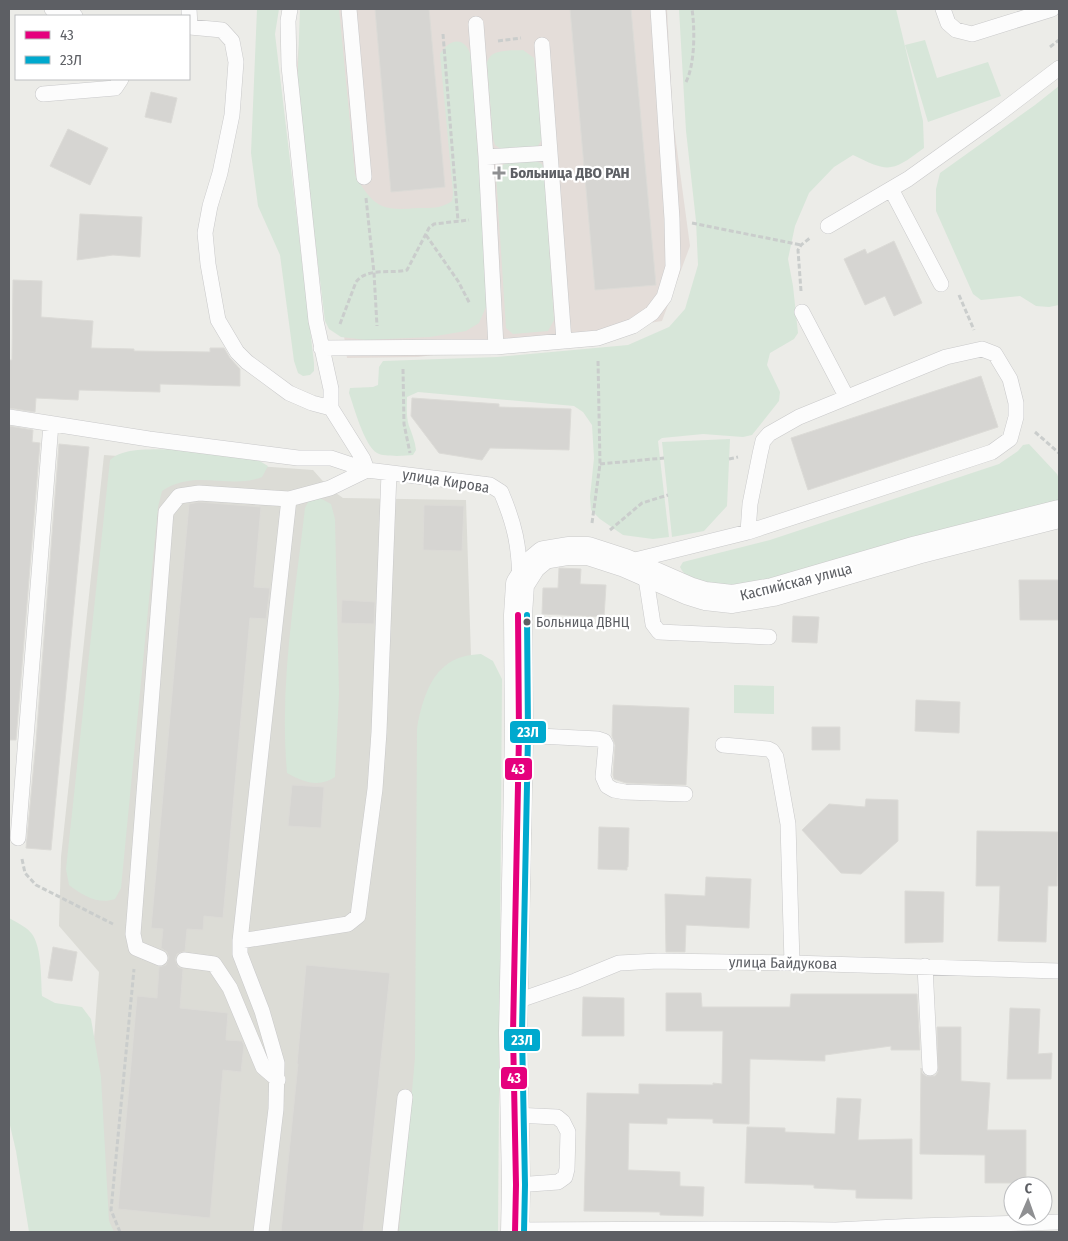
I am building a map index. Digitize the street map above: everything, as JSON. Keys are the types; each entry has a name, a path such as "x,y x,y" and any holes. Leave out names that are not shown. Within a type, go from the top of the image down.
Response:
{"street":[{"name":"Каспийская улица","path":"520,584 532,565 544,555 568,551 588,551 635,567 689,591 705,596 732,598 773,592 917,550 1059,514"},
{"name":"улица Кирова","path":"515,1231 514,1002 520,584"}],"lane":[{"path":"52,9 73,15"},
{"path":"160,958 134,941 166,512 178,496 198,493 289,499 330,488 367,470 363,459 331,408 331,389 326,348 316,321 289,66 288,22 290,9"},
{"path":"349,9 364,177"},
{"path":"326,348 496,346 598,338 633,326 652,313 664,297 673,267 672,219 658,9"},
{"path":"943,9 948,24 956,30 972,34 1052,9"},
{"path":"476,24 486,157 496,346"},
{"path":"190,27 222,30 232,41 236,62 232,115 220,173 204,233 218,320 237,352 247,362 289,393 312,403 331,408"},
{"path":"542,45 564,341"},
{"path":"828,226 891,189 996,116 1059,68"},
{"path":"43,94 115,88 120,80"},
{"path":"486,157 550,152"},
{"path":"891,189 940,284"},
{"path":"802,312 846,396"},
{"path":"748,532 750,504 763,441 779,427 846,396 946,357 982,349 995,354 1004,366 1010,378 1016,403 1016,417 1010,438 992,452 748,532 635,567 652,624 659,632 769,637"},
{"name":"улица Кирова","path":"9,417 149,439 298,458 331,458 367,470 490,485 502,492 516,530 520,584"},
{"path":"18,838 51,424"},
{"path":"240,941 348,924 358,916 375,790 389,473"},
{"path":"261,1232 276,1109 277,1063 262,1012 240,954 240,941 289,499"},
{"path":"519,734 598,739 604,741 606,745 603,777 607,786 614,790 625,792 685,794"},
{"path":"723,745 768,749 776,757 788,824 792,963"},
{"path":"184,960 214,964 230,988 263,1067 278,1080"},
{"name":"улица Байдукова","path":"514,1002 575,981 620,962 792,963 1059,971"},
{"path":"925,966 930,1068"},
{"path":"390,1232 404,1097"},
{"path":"514,1115 557,1117 564,1122 568,1132 565,1177 558,1182 516,1185"},
{"path":"515,1231 836,1231 916,1226 1059,1222"}],"path":[{"path":"664,105 682,90 691,72 692,9"},
{"path":"443,34 458,222"},
{"path":"477,44 536,37 539,38 542,45"},
{"path":"364,177 374,273 378,347"},
{"path":"326,348 360,277 374,273 407,270 434,224 463,221"},
{"path":"802,312 798,250 801,245 828,226"},
{"path":"713,227 801,245"},
{"path":"426,235 458,281 472,308"},
{"path":"588,551 600,464 598,338"},
{"path":"402,347 404,424 414,475"},
{"path":"1016,417 1059,453"},
{"path":"600,464 664,458"},
{"path":"588,551 609,530 642,503 668,495"},
{"path":"18,838 25,873 36,884 134,941 111,1210 120,1232"}],"shaded area":[{"name":"Больница ДВО РАН","path":"303,9 667,9 673,120 690,246 662,321 510,345 418,357 347,358 329,225 296,72"},
{"path":"104,455 313,470 329,488 343,498 466,500 471,656 456,1232 107,1232 90,1093 99,972 59,926 61,857"}],"green space":[{"path":"257,9 279,9 275,34 314,363 314,371 310,375 303,376 298,373 294,361 280,255 258,206 251,153"},
{"path":"300,9 339,9 355,175 374,201 387,208 436,208 452,201 453,193 440,54 448,45 457,41 465,45 468,50 471,56 485,260 486,307 479,323 466,331 430,337 366,340 341,337 329,329 325,321 297,93"},
{"path":"679,9 896,9 923,121 924,148 897,166 890,167 875,165 853,155 834,167 809,193 795,226 788,259 798,333 794,339 770,353 767,365 780,392 779,401 752,435 743,437 703,434 662,438 658,441 669,537 653,539 623,535 600,519 591,510 590,497 594,458 592,425 583,412 574,406 418,392 407,397 407,419 416,450 413,455 389,456 377,453 372,449 364,434 349,393 350,388 378,385 379,367 383,361 497,357 628,345 669,327 685,309 698,265 696,221 686,131"},
{"path":"925,40 937,78 988,62 1001,96 928,122 905,45"},
{"path":"523,50 534,58 542,139 538,146 501,149 495,145 493,138 487,63 489,58 496,53"},
{"path":"1059,86 1059,305 1049,307 1036,306 1020,296 981,300 973,294 936,211 936,189 940,173"},
{"path":"536,161 542,164 544,171 554,320 548,331 513,334 506,328 496,175 498,168 506,163"},
{"path":"730,439 727,506 704,531 672,537 662,442"},
{"path":"1029,444 1057,474 1059,479 1059,500 1054,506 766,580 731,585 707,585 696,582 687,576 680,567 683,562 770,540 999,464 1018,451 1023,445"},
{"path":"169,449 256,459 268,466 262,477 250,480 187,481 174,484 162,491 158,507 121,888 115,899 102,901 90,898 69,885 66,869 110,460 130,451"},
{"path":"318,497 331,504 335,519 339,694 335,777 317,783 299,779 287,773 285,707 289,640 305,508 310,498"},
{"path":"481,654 493,661 502,679 498,1232 399,1232 415,1058 417,729 429,686 439,672 457,659"},
{"path":"734,685 774,686 774,714 734,713"},
{"path":"9,918 32,934 38,947 42,996 55,1003 82,1007 91,1019 101,1077 109,1221 114,1232 29,1232 16,1151 9,1121"}],"building":[{"path":"375,9 429,9 445,187 391,192"},
{"path":"570,9 631,9 656,285 595,290"},
{"path":"151,92 177,98 171,123 145,117"},
{"path":"68,129 108,148 90,185 50,166"},
{"path":"80,214 142,217 140,257 113,255 77,260"},
{"path":"894,241 922,303 894,316 885,296 865,305 844,259 865,249 867,254"},
{"path":"13,280 42,281 41,317 93,321 91,348 134,349 134,351 210,352 210,348 224,348 240,369 240,386 160,384 160,392 79,390 78,400 36,398 35,412 9,408"},
{"path":"981,376 998,427 808,490 791,438"},
{"path":"412,398 499,404 499,407 571,409 569,450 490,448 482,460 439,453 411,416"},
{"path":"9,426 33,430 32,442 40,443 16,740 9,740"},
{"path":"59,444 89,447 51,850 26,848"},
{"path":"199,502 261,507 254,587 270,588 266,619 250,618 223,918 204,916 203,930 187,929 185,951 177,954 175,959 178,967 183,969 180,1008 228,1013 226,1040 242,1041 244,1045 241,1072 223,1070 210,1218 118,1209 137,996 157,998 159,967 166,965 169,957 167,952 161,948 163,929 151,928 189,504"},
{"path":"424,505 464,506 462,551 423,550"},
{"path":"559,568 581,569 580,584 606,585 604,617 542,614 543,588 558,588"},
{"path":"1019,580 1059,580 1059,620 1020,620"},
{"path":"342,600 375,602 374,624 341,623"},
{"path":"793,616 819,617 817,643 792,642"},
{"path":"916,700 960,702 959,733 915,731"},
{"path":"613,705 689,708 686,785 626,783 614,779"},
{"path":"812,727 840,727 840,750 812,750"},
{"path":"292,785 324,787 321,828 288,826"},
{"path":"866,799 898,800 898,841 861,874 841,873 802,830 829,804 865,807"},
{"path":"599,827 629,828 627,870 598,869"},
{"path":"977,831 1058,832 1057,886 1048,886 1046,942 998,941 1000,886 976,886"},
{"path":"706,877 751,879 749,928 686,925 685,952 666,952 665,894 705,896"},
{"path":"905,891 944,892 943,942 905,943"},
{"path":"53,947 77,952 72,981 48,978"},
{"path":"306,965 390,973 363,1232 281,1232"},
{"path":"666,993 701,993 702,1007 790,1007 791,994 917,994 920,1050 891,1050 891,1046 825,1055 825,1061 750,1059 749,1124 713,1123 713,1119 667,1118 667,1124 629,1123 628,1170 680,1172 680,1186 704,1187 703,1216 660,1215 660,1212 584,1211 587,1093 639,1094 639,1084 722,1084 723,1031 666,1031"},
{"path":"583,997 624,998 624,1036 582,1036"},
{"path":"1010,1008 1040,1009 1038,1054 1052,1053 1051,1079 1007,1079"},
{"path":"937,1027 961,1027 961,1081 990,1083 987,1130 1026,1130 1026,1176 1003,1176 1003,1183 985,1183 985,1155 920,1154 921,1068 922,1073 926,1076 935,1076 938,1072"},
{"path":"837,1098 861,1099 858,1140 912,1139 912,1199 856,1198 856,1190 814,1188 814,1185 745,1183 747,1127 785,1128 785,1132 835,1134"}],"transit line":[{"name":"43","path":"515,1232 513,1033 519,735 518,615"},
{"name":"23Л","path":"524,1232 522,1033 528,735 527,615"}],"place":[{"name":"Больница ДВО РАН","path":"499,173"},
{"name":"Больница ДВНЦ","path":"527,622"}]}
